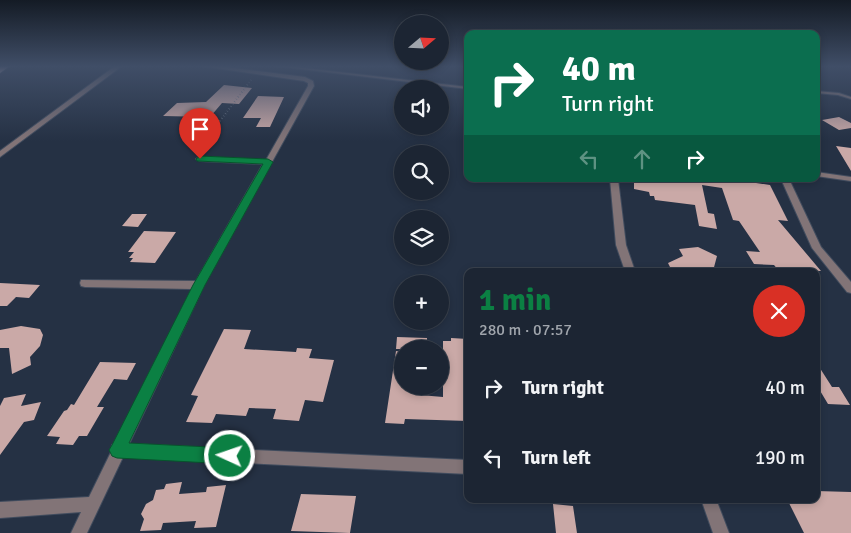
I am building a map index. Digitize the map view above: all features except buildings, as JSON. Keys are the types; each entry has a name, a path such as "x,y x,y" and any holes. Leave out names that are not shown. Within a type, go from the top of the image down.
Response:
{"street":[{"path":"0,155 86,91"},
{"path":"79,533 117,450 199,285 308,91"},
{"path":"200,159 268,162"},
{"path":"820,175 851,179"},
{"path":"614,182 621,245 629,268"},
{"path":"785,182 817,248 851,289"},
{"path":"85,283 199,285"},
{"path":"117,450 464,467"},
{"path":"710,503 721,533"},
{"path":"0,510 92,504"}],"lane":[{"path":"820,92 839,94 851,98"},
{"path":"839,94 851,92"}],"path":[{"path":"220,121 243,91"}],"route":[{"path":"200,159 268,162 199,285 117,450 230,456"}]}
